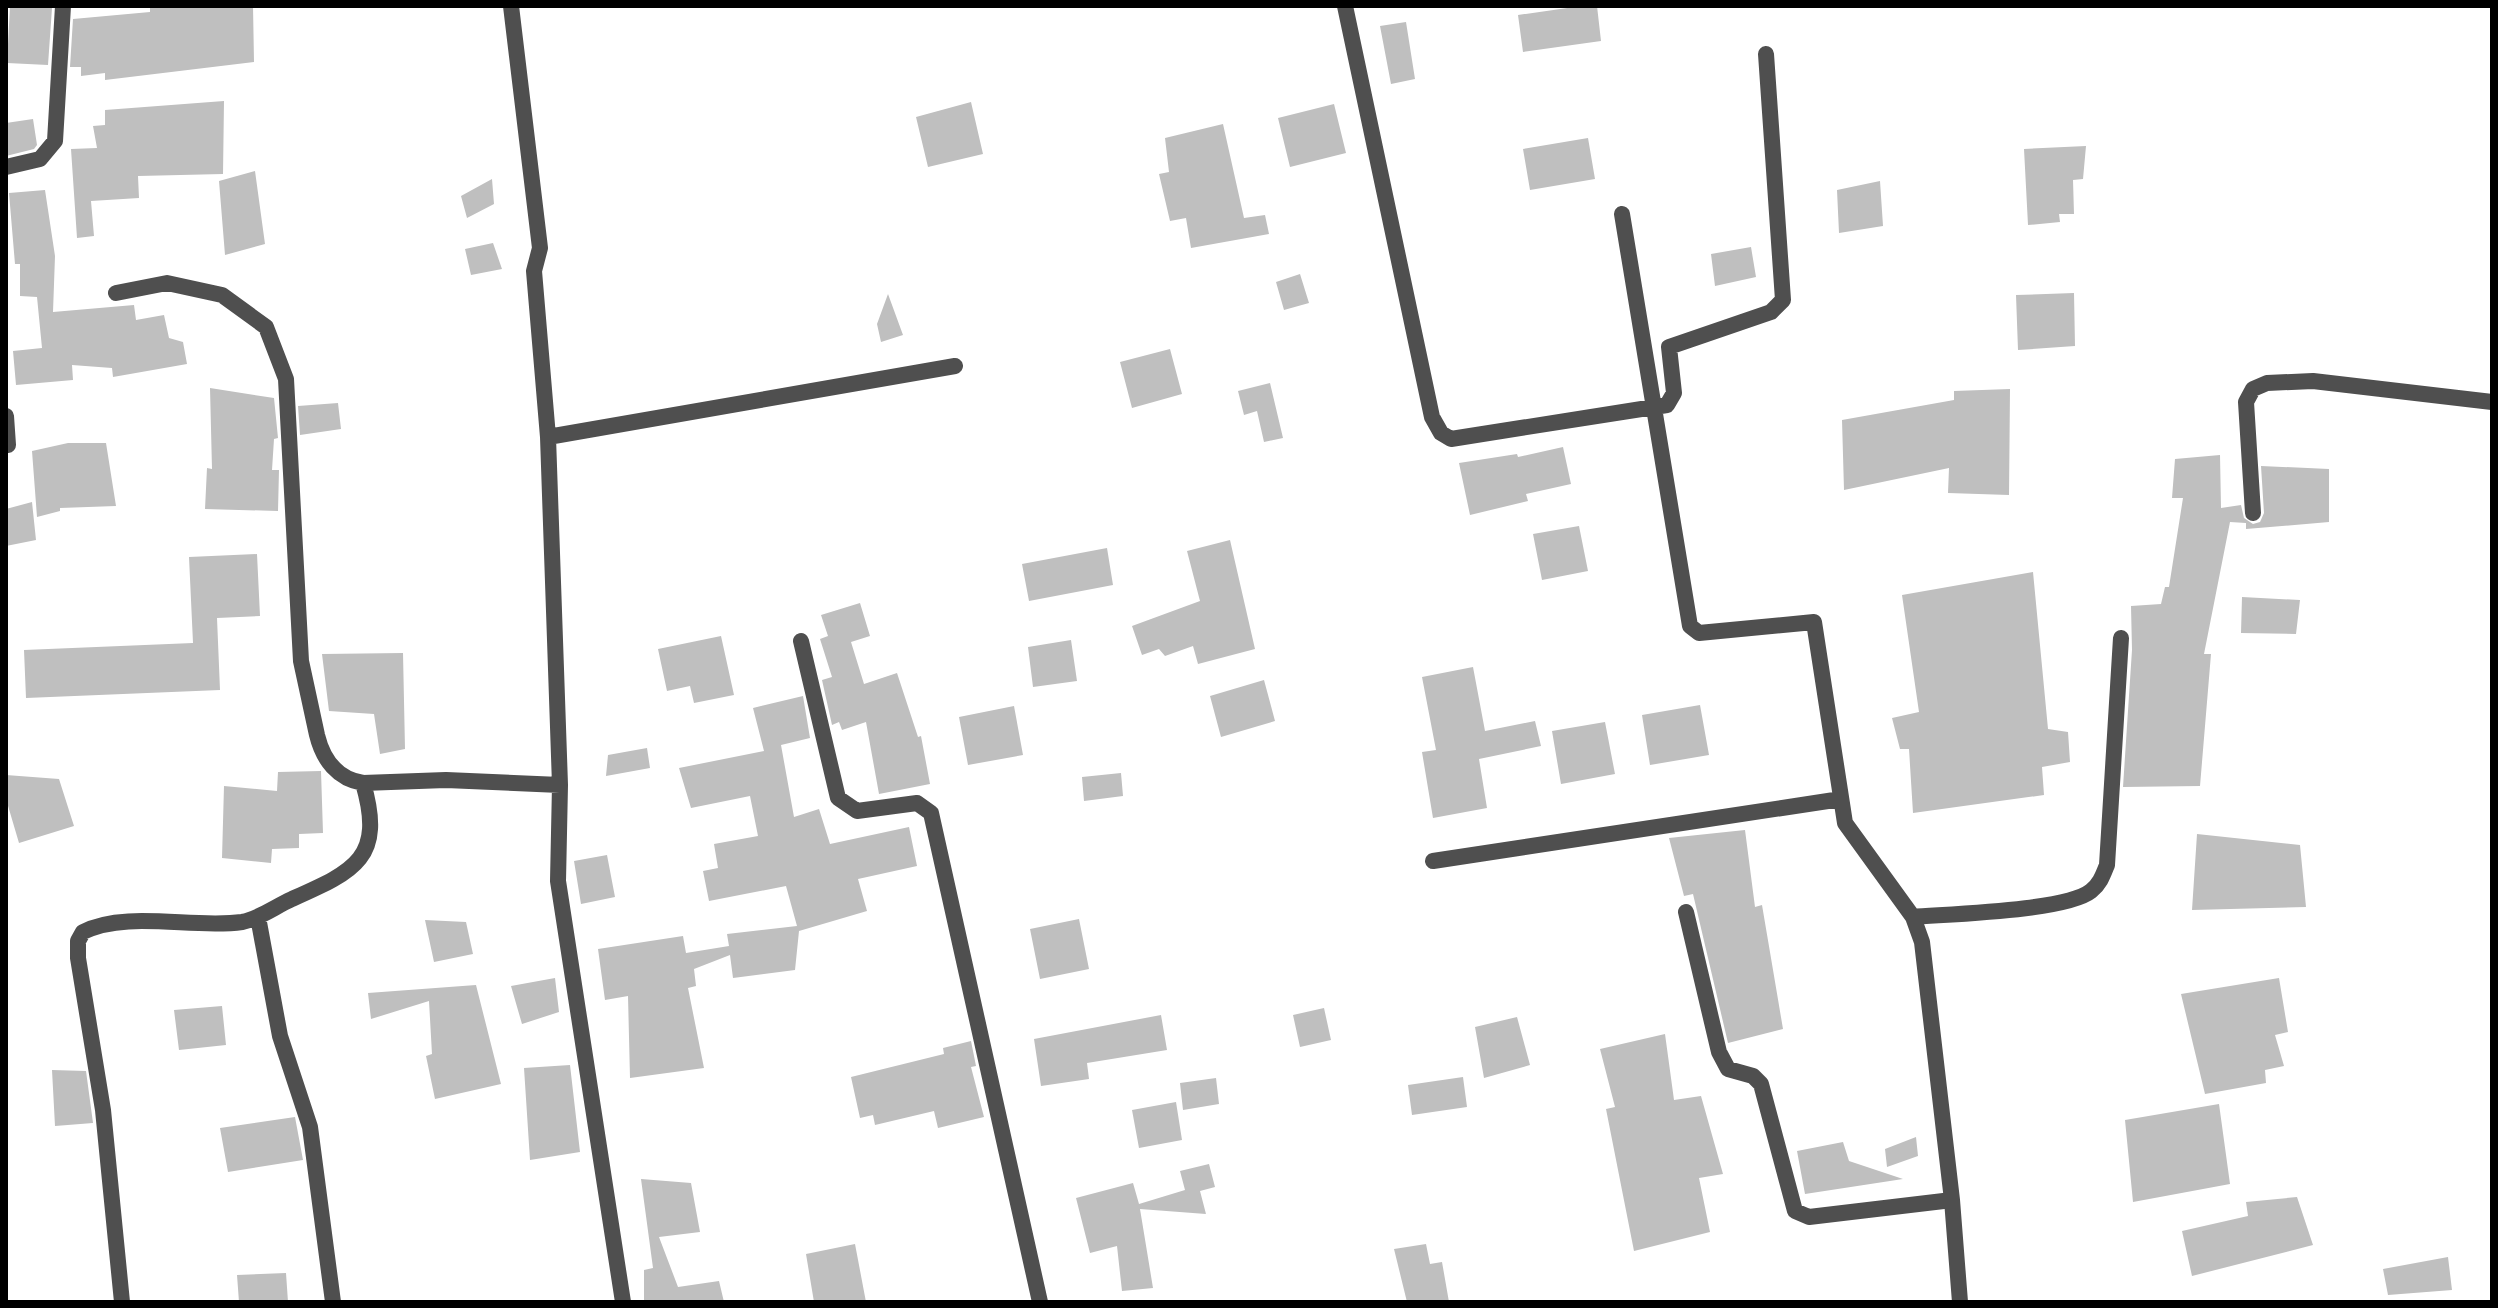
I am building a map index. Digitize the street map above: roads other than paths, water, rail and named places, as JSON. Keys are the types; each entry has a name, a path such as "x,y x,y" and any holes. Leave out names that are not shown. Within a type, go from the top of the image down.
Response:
{"street":[{"path":"6,167 40,159 55,141 63,6"},
{"path":"511,6 540,248 534,271 548,437 560,785 558,881 623,1302"},
{"path":"1345,6 1432,417 1441,433 1462,439 1667,405 1674,393 1669,347 1771,312 1783,300 1766,54"},
{"path":"1622,214 1690,626 1699,633 1814,622 1848,829 1913,917 1922,942 1952,1200 1960,1302"},
{"path":"116,293 167,283 222,295 266,327 286,379 301,661 319,746 337,772 349,781 363,783 446,780 560,785"},
{"path":"548,437 955,366"},
{"path":"2253,513 2246,402 2253,389 2267,383 2313,381 2492,402"},
{"path":"6,416 8,445"},
{"path":"1913,917 2065,902 2092,891 2101,880 2107,865 2121,638"},
{"path":"801,641 838,798 857,811 917,803 931,813 1040,1302"},
{"path":"122,1302 103,1110 78,958 78,941 83,932 93,927 112,924 234,923 258,917 338,879 363,858 372,817 363,783"},
{"path":"1433,861 1841,799"},
{"path":"1686,912 1719,1052 1728,1069 1753,1076 1761,1084 1795,1211 1809,1217 1952,1200"},
{"path":"258,917 280,1036 310,1127 333,1302"}]}
